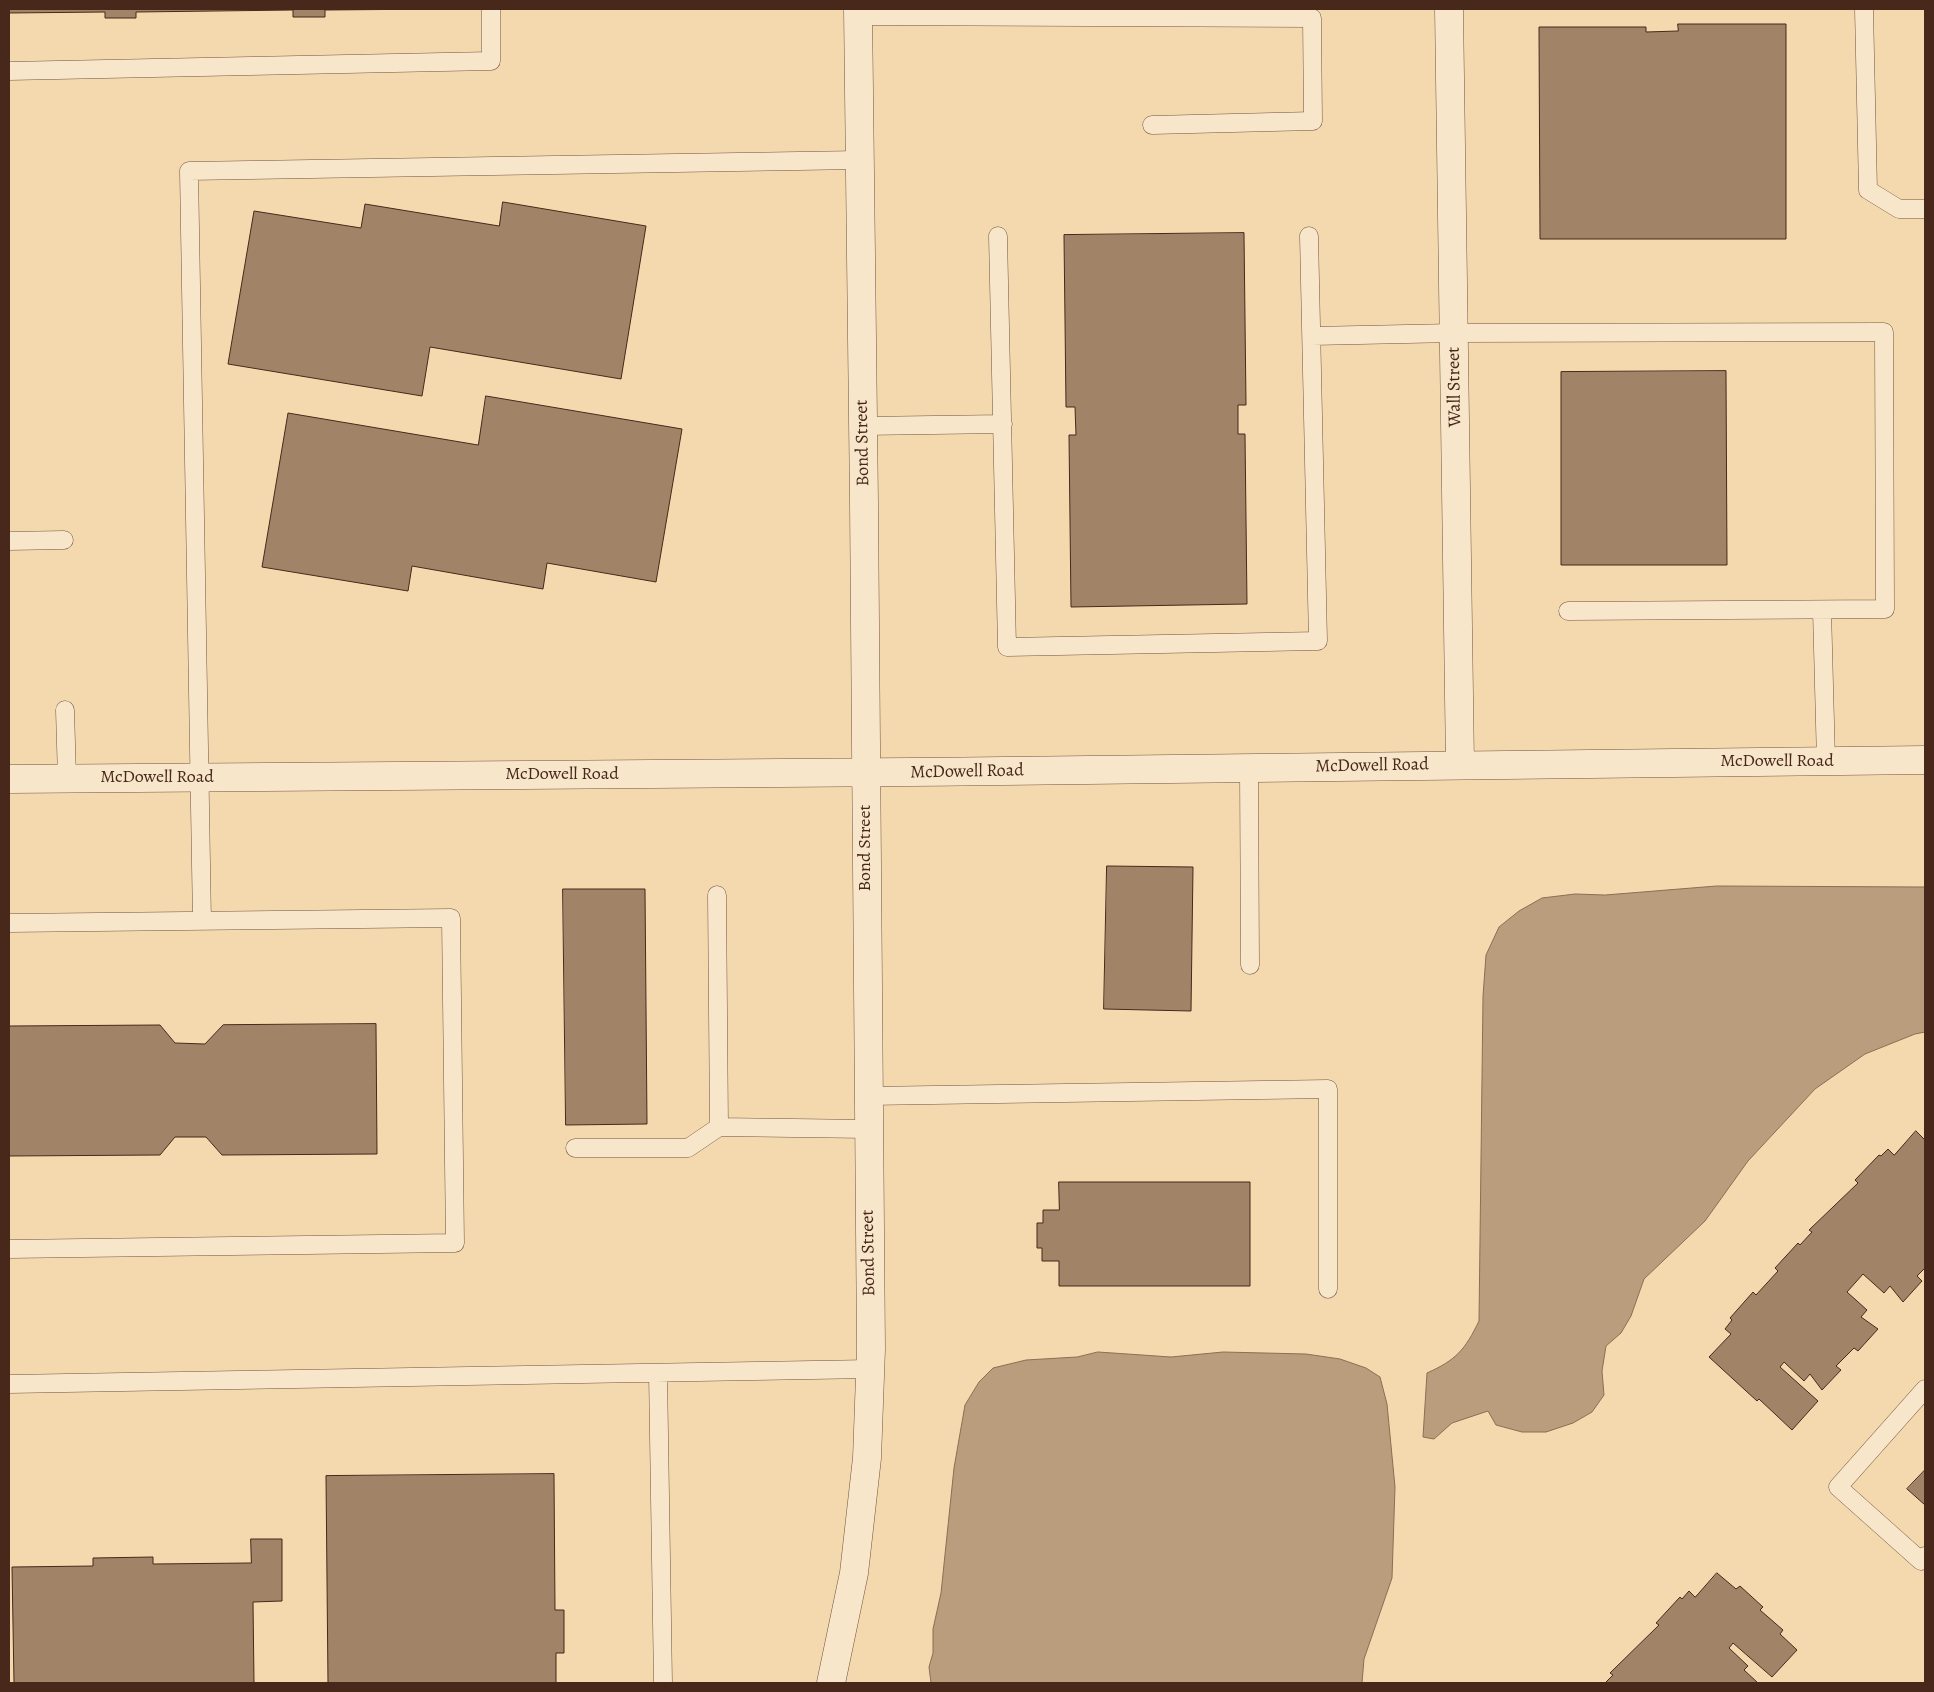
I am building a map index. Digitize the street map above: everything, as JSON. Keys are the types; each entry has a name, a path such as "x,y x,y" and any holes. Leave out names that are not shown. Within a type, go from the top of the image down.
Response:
{"street":[{"name":"Wall Street","path":"1449,9 1460,764"},
{"name":"Bond Street","path":"831,1683 854,1573 867,1458 870,1369 858,13"},
{"name":"McDowell Road","path":"9,779 865,774 1460,764 1925,760"}],"lane":[{"path":"9,71 491,61 491,9"},
{"path":"1864,9 1868,190 1899,209 1925,208"},
{"path":"858,13 1312,14 1313,121 1152,125"},
{"path":"202,921 189,171 859,160"},
{"path":"998,236 1007,647 1318,641 1309,236"},
{"path":"1312,336 1454,333 1884,332 1885,609 1568,611"},
{"path":"863,426 1003,424"},
{"path":"9,541 64,540"},
{"path":"1822,610 1826,761"},
{"path":"65,710 67,778"},
{"path":"1249,769 1250,965"},
{"path":"717,896 719,1127"},
{"path":"9,923 451,918 455,1243 9,1249"},
{"path":"868,1096 1328,1089 1328,1289"},
{"path":"575,1148 688,1148 719,1127 868,1129"},
{"path":"9,1384 870,1369"},
{"path":"658,1373 663,1683"},
{"path":"1925,1389 1838,1487 1921,1561 1925,1556"}],"shaded area":[{"path":"1717,886 1925,887 1925,1032 1915,1034 1865,1054 1815,1089 1748,1161 1705,1221 1644,1279 1631,1316 1621,1333 1606,1346 1602,1371 1604,1395 1592,1412 1573,1423 1546,1432 1522,1432 1496,1425 1488,1411 1452,1423 1434,1439 1423,1437 1427,1373 1459,1353 1469,1340 1479,1321 1483,996 1486,955 1499,927 1519,911 1542,898 1575,894 1605,895"},
{"path":"1098,1352 1171,1357 1223,1352 1306,1354 1340,1359 1366,1368 1380,1377 1387,1404 1395,1487 1392,1578 1364,1659 1362,1683 931,1683 929,1667 933,1653 933,1629 941,1593 954,1468 965,1405 979,1382 993,1368 1026,1360 1077,1357"}],"building":[{"path":"9,9 442,9 325,10 325,17 293,17 293,10 136,12 136,18 105,18 105,12 9,13"},
{"path":"1678,24 1786,24 1786,239 1540,239 1539,27 1646,27 1646,32 1678,31"},
{"path":"503,202 646,226 621,379 430,347 422,396 228,364 254,211 361,228 365,204 499,226"},
{"path":"1244,233 1246,405 1238,405 1238,434 1245,434 1247,604 1071,607 1069,435 1076,435 1075,407 1066,407 1064,235"},
{"path":"1726,371 1727,565 1561,565 1561,372"},
{"path":"486,396 682,429 656,582 547,563 543,589 412,566 408,591 262,567 288,413 478,445"},
{"path":"1107,866 1193,867 1191,1011 1104,1009"},
{"path":"563,889 645,889 647,1124 566,1125"},
{"path":"376,1024 377,1154 222,1155 206,1137 175,1137 160,1155 9,1156 9,1026 160,1025 175,1043 205,1044 223,1025"},
{"path":"1916,1131 1925,1140 1925,1268 1917,1276 1922,1281 1903,1302 1890,1286 1884,1293 1863,1274 1847,1292 1867,1310 1861,1317 1878,1329 1858,1351 1854,1348 1836,1366 1841,1370 1822,1390 1810,1374 1804,1381 1784,1362 1780,1367 1818,1401 1792,1430 1709,1357 1731,1334 1725,1329 1732,1320 1730,1318 1753,1292 1756,1295 1778,1271 1775,1268 1798,1243 1800,1245 1812,1232 1809,1230 1858,1183 1855,1180 1879,1155 1881,1156 1888,1149 1894,1155"},
{"path":"1059,1182 1250,1182 1250,1286 1059,1286 1059,1261 1042,1261 1042,1248 1037,1248 1037,1223 1043,1223 1043,1210 1059,1210"},
{"path":"1925,1470 1925,1505 1907,1489"},
{"path":"554,1474 555,1610 564,1610 564,1653 556,1653 556,1683 328,1683 326,1476"},
{"path":"251,1539 282,1539 282,1601 253,1602 254,1683 14,1683 12,1567 93,1566 93,1558 153,1557 153,1564 251,1563"},
{"path":"1717,1573 1736,1589 1740,1586 1763,1607 1760,1610 1783,1630 1780,1634 1797,1650 1772,1677 1733,1643 1729,1648 1748,1666 1744,1670 1758,1683 1605,1683 1613,1675 1610,1673 1659,1625 1656,1623 1680,1597 1682,1599 1689,1591 1695,1597"}]}
